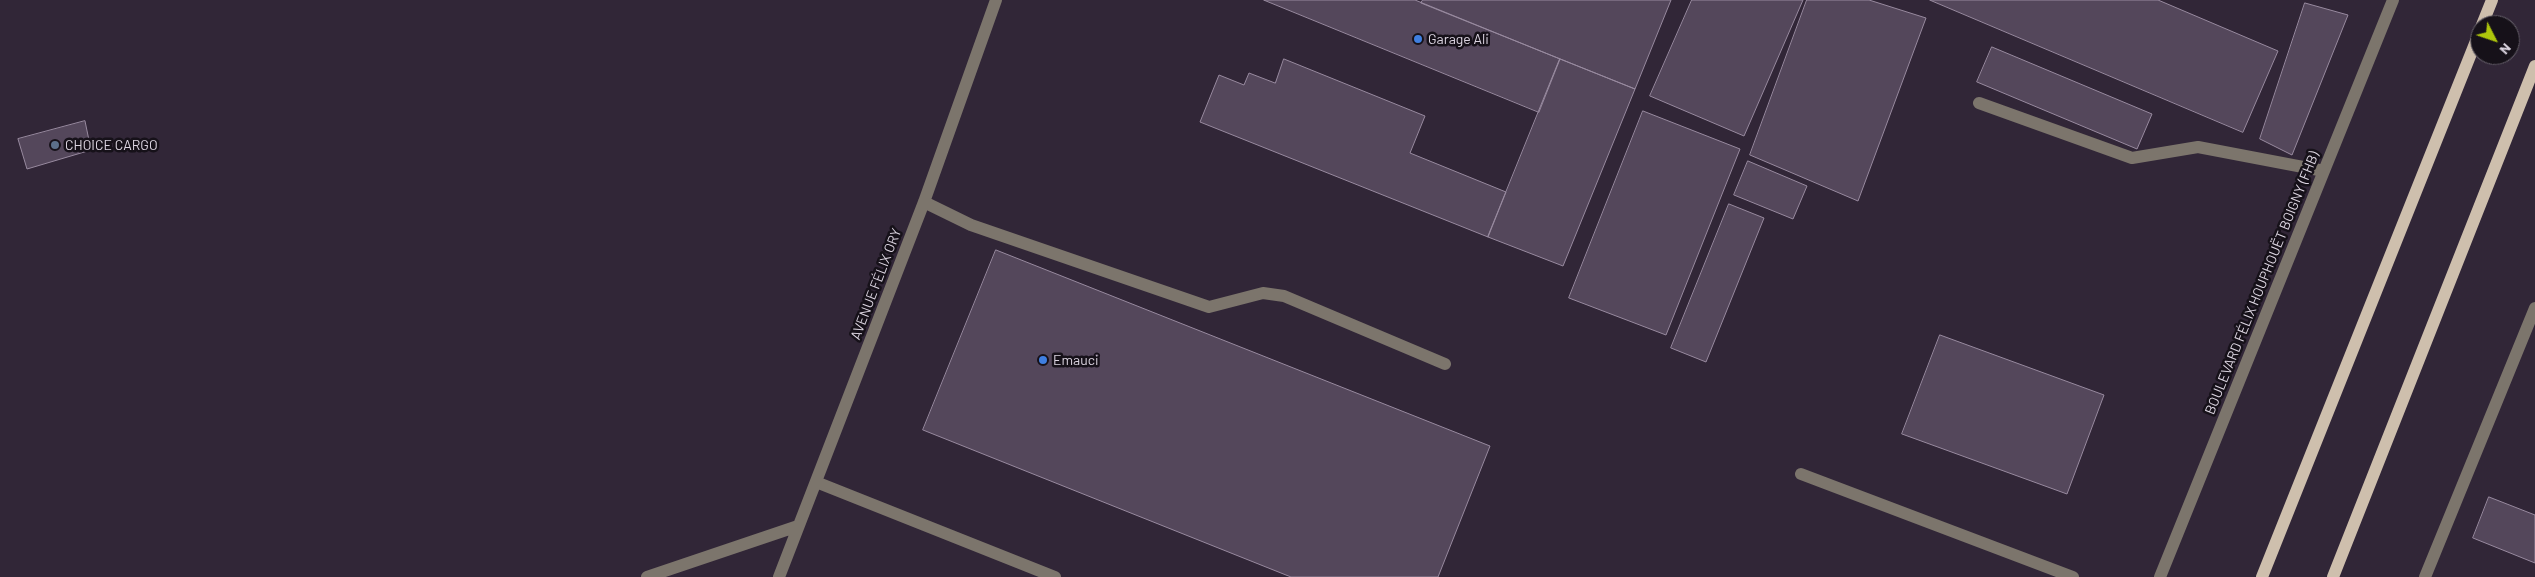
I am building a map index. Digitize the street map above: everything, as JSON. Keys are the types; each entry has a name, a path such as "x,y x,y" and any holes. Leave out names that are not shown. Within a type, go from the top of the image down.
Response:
{"main road":[{"path":"2486,15 2492,0"},
{"path":"2262,577 2470,56"},
{"path":"2333,577 2535,66"}],"street":[{"name":"AVENUE FÉLIX ORY","path":"778,577 924,202 996,0"},
{"name":"BOULEVARD FÉLIX HOUPHOUËT BOIGNY (FHB)","path":"2160,577 2393,0"},
{"path":"1979,103 2132,158 2198,147 2324,170"},
{"path":"924,202 971,224 1209,307 1263,293 1284,296 1444,364"},
{"path":"2426,577 2535,308"},
{"path":"1801,474 2073,577"},
{"path":"816,482 1055,577"},
{"path":"647,577 798,526"}],"building":[{"path":"1264,0 1415,0 1560,59 1539,112"},
{"path":"1423,0 1671,0 1635,89 1421,3"},
{"path":"1692,0 1803,0 1744,136 1650,96"},
{"path":"1807,0 1869,0 1926,18 1858,201 1750,155"},
{"path":"1930,0 2158,0 2278,51 2243,132"},
{"path":"2305,3 2348,15 2292,155 2260,139"},
{"path":"1992,47 2152,114 2137,149 1977,82"},
{"path":"1284,59 1425,116 1410,153 1506,192 1488,237 1200,122 1219,75 1244,85 1249,73 1275,83"},
{"path":"1560,59 1635,89 1563,266 1488,237"},
{"path":"1643,111 1740,149 1666,335 1569,298"},
{"name":"CHOICE CARGO","path":"85,121 91,150 27,169 18,139"},
{"path":"1748,161 1807,186 1793,219 1734,195"},
{"path":"1729,204 1764,218 1706,362 1671,348"},
{"path":"996,250 1490,446 1438,577 1291,577 923,430"},
{"path":"1940,335 2104,395 2067,494 1902,434"},
{"path":"2489,497 2535,515 2535,563 2473,538"}],"place":[{"name":"Garage Ali","path":"1418,39"},
{"name":"CHOICE CARGO","path":"55,145"},
{"name":"Emauci","path":"1043,360"}]}
